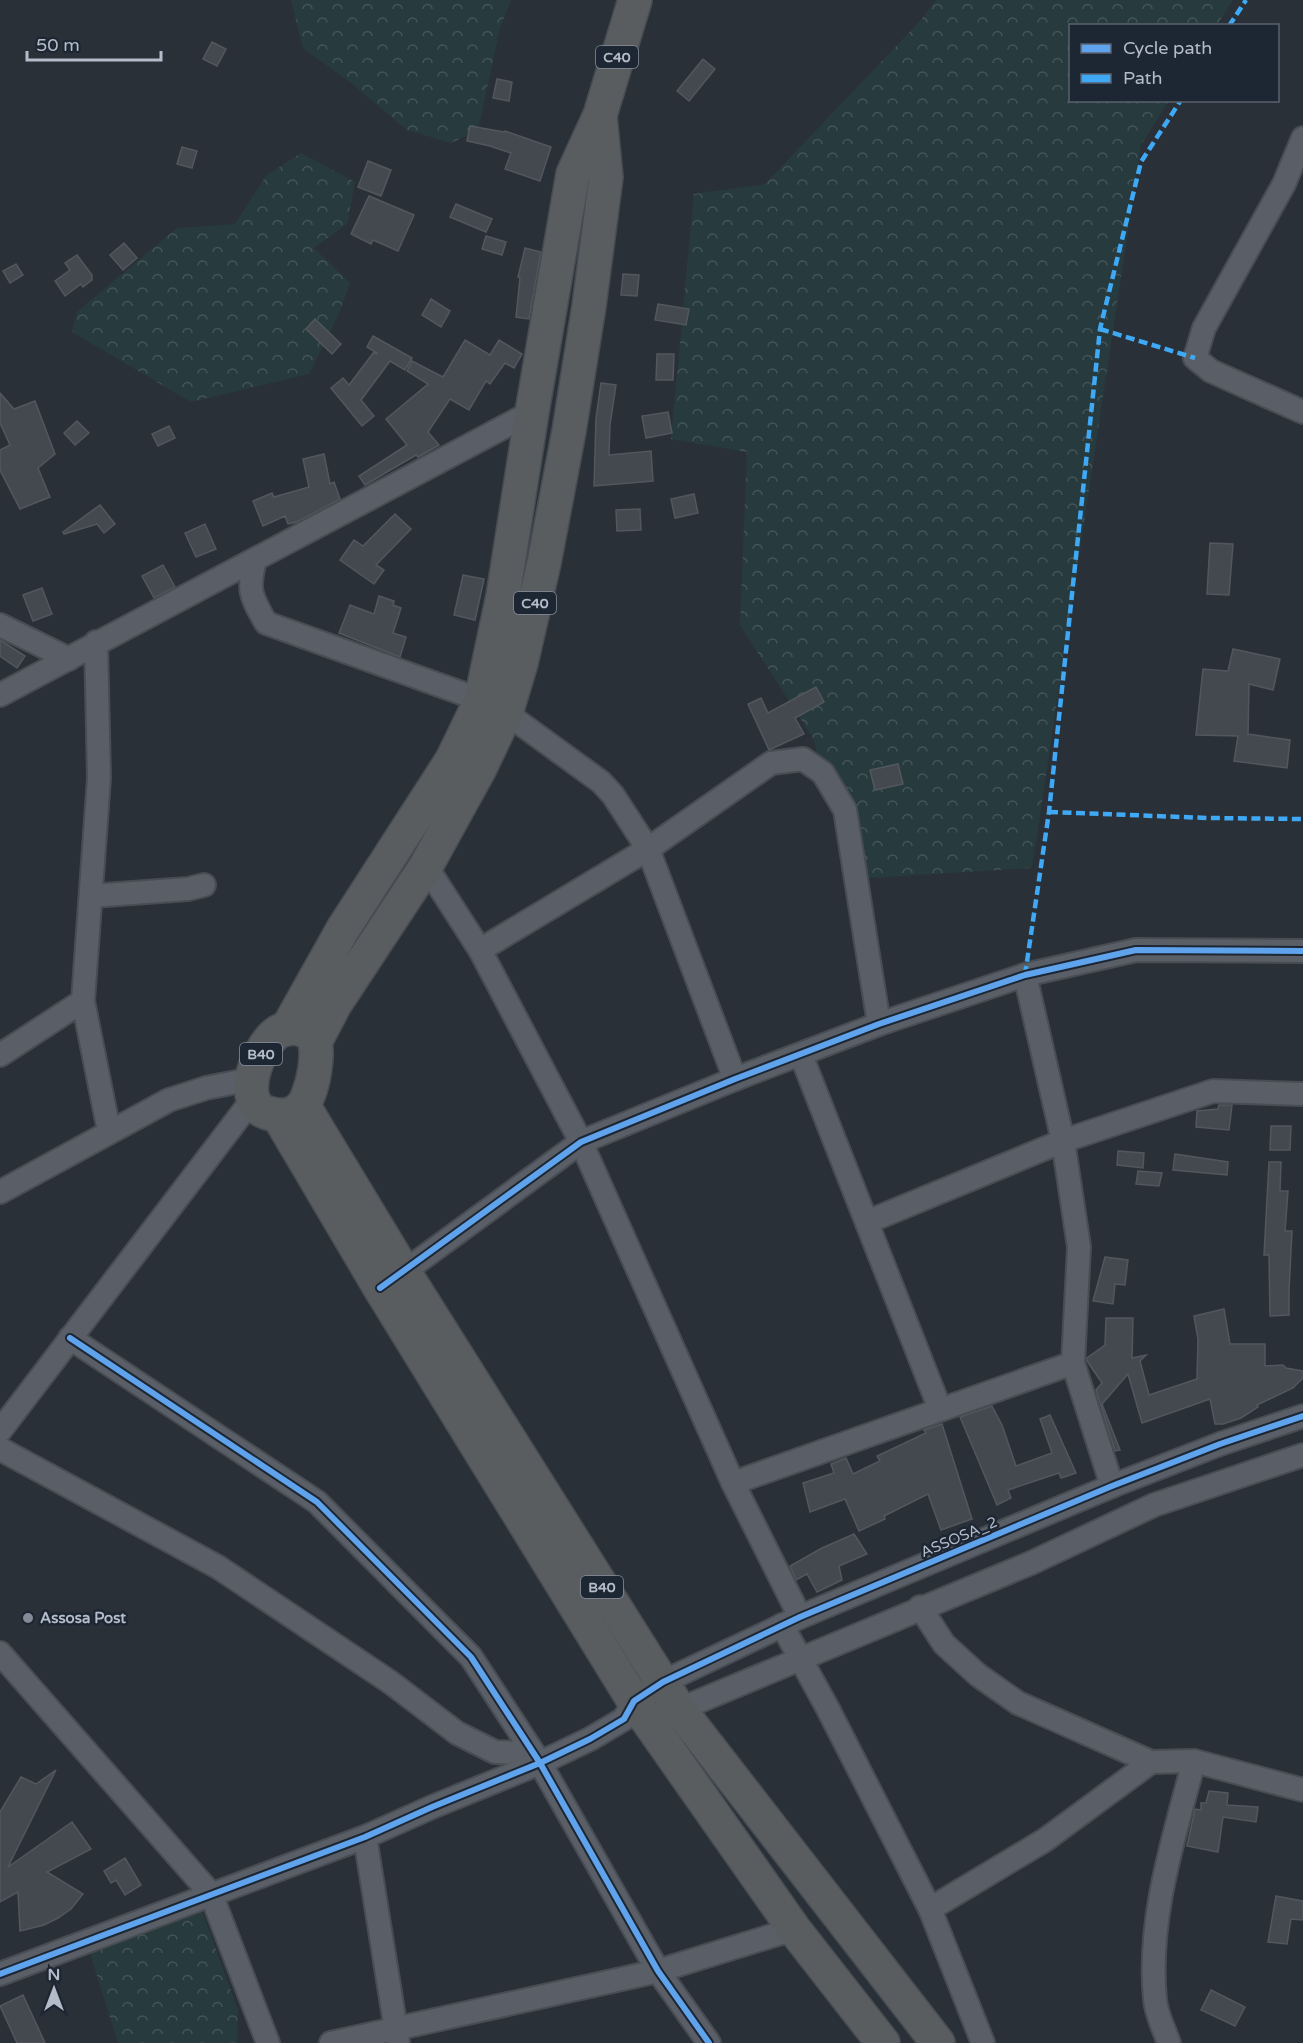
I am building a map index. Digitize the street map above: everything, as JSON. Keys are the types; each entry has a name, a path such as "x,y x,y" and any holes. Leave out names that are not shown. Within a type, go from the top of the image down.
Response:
{"highway":[{"name":"C40","path":"301,1035 335,1004 426,866 480,768 494,706 503,596 573,174 600,115 635,0"},
{"name":"C40","path":"301,1035 343,929 452,760 494,706 521,663 569,431 589,306 606,177 600,115"},
{"path":"503,596 535,601"},
{"name":"B40","path":"301,1035 278,1032 262,1052 271,1100 671,1695 938,2043"},
{"path":"271,1100 309,1092 314,1074 301,1035"},
{"name":"B40","path":"392,1280 636,1714 794,1929 883,2043"}],"street":[{"path":"1303,138 1284,184 1204,328 1195,358 1211,371 1303,412"},
{"path":"0,695 532,411"},
{"path":"255,560 249,581 252,598 266,624 494,706 601,782 613,795 648,849 735,1079"},
{"path":"0,625 69,659"},
{"path":"96,642 99,778 83,1001 109,1131"},
{"path":"480,950 648,849 771,763 802,759 824,772 845,810 879,1024"},
{"path":"426,866 480,950 580,1142 733,1483 791,1621 799,1658 828,1709 930,1909 983,2043"},
{"path":"91,896 188,889 204,885"},
{"path":"392,1280 580,1142 879,1024 1025,975 1136,950 1303,951"},
{"path":"1025,975 1063,1141 1079,1247 1073,1364 1112,1486"},
{"path":"0,1055 83,1001"},
{"path":"801,1055 940,1409"},
{"path":"0,1192 169,1100 206,1088 271,1100 70,1338 0,1431"},
{"path":"867,1222 1063,1141 1213,1091 1303,1094"},
{"path":"70,1338 317,1502 471,1657 535,1755 658,1971 709,2043"},
{"path":"733,1483 1073,1364"},
{"name":"ASSOSA_2","path":"636,1714 791,1621 1112,1486 1220,1444 1303,1416"},
{"path":"0,1449 218,1567 390,1682 457,1733 495,1752 535,1755"},
{"name":"ASSOSA_2","path":"636,1714 671,1695 799,1658 1031,1563 1154,1505 1303,1455"},
{"path":"920,1608 944,1644 978,1675 1018,1703 1151,1762 1194,1761 1303,1790"},
{"path":"0,1653 211,1894 268,2043"},
{"path":"0,1974 365,1837 535,1755 590,1739 636,1714"},
{"path":"1169,2043 1155,2001 1155,1929 1174,1838 1194,1761"},
{"path":"930,1909 1045,1840 1151,1762"},
{"path":"365,1837 397,2036"},
{"path":"331,2043 397,2036 658,1971 794,1929"}],"green space":[{"path":"291,0 511,0 500,28 478,130 451,143 407,130 351,83 303,48"},
{"path":"936,0 1233,0 1218,24 1069,24 1069,102 1168,102 1141,145 1032,868 854,879 813,738 740,625 747,452 671,439 694,194 765,184 921,20"},
{"path":"301,153 355,182 347,224 314,248 350,283 339,313 309,374 191,402 72,332 77,312 177,228 235,224 266,176"},
{"path":"202,1911 238,2010 237,2043 118,2043 90,1953"}],"building":[{"path":"212,42 226,49 217,66 203,59"},
{"path":"703,59 715,69 689,101 677,91"},
{"path":"497,79 512,82 509,101 493,98"},
{"path":"470,126 505,131 551,147 540,181 505,169 511,153 467,141"},
{"path":"182,147 197,151 192,168 177,164"},
{"path":"368,161 391,170 381,196 358,187"},
{"path":"369,196 414,215 398,251 373,240 371,244 351,234"},
{"path":"456,204 492,219 486,232 450,217"},
{"path":"486,236 506,242 502,255 482,249"},
{"path":"124,243 137,258 123,270 110,255"},
{"path":"525,248 541,252 529,319 516,317 520,278 518,277"},
{"path":"77,255 92,275 92,280 83,287 81,284 65,296 55,281 70,270 65,263"},
{"path":"16,264 23,275 10,283 3,271"},
{"path":"623,274 639,275 637,296 621,295"},
{"path":"431,299 450,311 441,327 422,315"},
{"path":"658,304 689,309 686,325 655,320"},
{"path":"315,319 341,344 332,354 306,329"},
{"path":"373,336 412,358 405,370 390,361 361,400 374,416 362,426 331,388 343,378 349,385 374,352 377,353 367,347"},
{"path":"465,340 490,355 499,340 522,354 514,368 505,363 490,384 486,381 469,410 450,399 428,432 439,445 418,457 416,455 365,485 359,476 407,445 386,419 428,384 407,371 412,361 443,377"},
{"path":"657,354 674,354 673,380 656,380"},
{"path":"601,383 616,385 610,425 609,455 651,451 653,481 594,486 596,418"},
{"path":"0,393 14,409 35,401 55,454 38,468 50,497 20,509 0,470 0,450 10,445 0,423"},
{"path":"668,412 672,433 646,438 642,416"},
{"path":"77,421 89,433 75,445 64,433"},
{"path":"169,426 175,438 158,446 152,434"},
{"path":"324,454 330,484 334,482 340,499 297,522 288,524 285,516 263,526 253,501 272,493 274,497 309,487 303,459"},
{"path":"694,494 698,513 675,518 671,499"},
{"path":"100,505 115,524 104,533 97,524 64,534 63,532"},
{"path":"640,509 641,530 617,531 616,510"},
{"path":"395,514 411,529 376,565 384,570 374,584 340,560 354,540 363,546"},
{"path":"205,524 216,549 196,557 185,533"},
{"path":"1210,543 1233,544 1229,595 1207,594"},
{"path":"163,565 175,587 154,598 142,576"},
{"path":"463,575 484,579 475,620 454,615"},
{"path":"42,588 52,614 33,621 23,595"},
{"path":"379,596 394,601 393,605 401,608 393,633 406,637 400,657 339,633 350,605 374,614"},
{"path":"0,640 25,656 17,668 0,656"},
{"path":"1233,649 1280,659 1273,690 1249,684 1248,734 1290,740 1287,768 1234,761 1238,736 1196,735 1203,669 1228,671"},
{"path":"816,687 824,702 795,718 804,734 769,750 748,704 761,698 768,713"},
{"path":"898,764 903,784 875,790 870,770"},
{"path":"1219,1105 1232,1105 1229,1130 1196,1127 1197,1111 1218,1109"},
{"path":"1271,1126 1291,1126 1290,1150 1270,1150"},
{"path":"1118,1151 1144,1153 1143,1168 1117,1165"},
{"path":"1175,1154 1228,1162 1227,1175 1173,1170"},
{"path":"1269,1162 1281,1162 1280,1191 1288,1191 1285,1231 1292,1231 1289,1315 1270,1316 1269,1255 1264,1255"},
{"path":"1138,1171 1162,1173 1159,1186 1136,1184"},
{"path":"1105,1257 1128,1260 1125,1285 1115,1284 1113,1304 1093,1301"},
{"path":"1224,1309 1230,1344 1265,1344 1265,1366 1283,1365 1286,1368 1303,1371 1303,1378 1293,1388 1257,1405 1258,1407 1241,1418 1223,1424 1215,1424 1210,1399 1142,1423 1128,1374 1102,1404 1120,1450 1115,1451 1096,1390 1102,1383 1087,1361 1087,1358 1105,1345 1106,1318 1133,1318 1132,1358 1146,1355 1140,1361 1149,1395 1197,1379 1198,1339 1194,1316"},
{"path":"992,1406 1002,1425 1016,1466 1052,1453 1040,1419 1050,1415 1076,1473 1061,1478 1059,1473 1008,1490 1011,1498 997,1505 960,1417"},
{"path":"942,1424 972,1519 941,1530 928,1494 859,1531 845,1499 810,1512 803,1483 834,1473 831,1464 846,1458 853,1474 880,1461 877,1456 926,1433 924,1430"},
{"path":"854,1534 867,1554 839,1566 842,1580 817,1592 807,1574 796,1580 790,1566"},
{"path":"56,1770 8,1867 72,1822 91,1849 47,1872 83,1894 71,1909 58,1918 44,1925 20,1931 18,1892 0,1902 0,1812 21,1777 36,1784"},
{"path":"1209,1791 1228,1793 1227,1805 1258,1807 1256,1822 1223,1817 1218,1852 1187,1846 1195,1809 1201,1810 1201,1803 1206,1803"},
{"path":"125,1858 141,1885 125,1895 116,1880 111,1883 104,1871"},
{"path":"1276,1896 1303,1901 1303,1920 1291,1919 1287,1944 1268,1942"},
{"path":"1211,1990 1245,2007 1235,2026 1201,2010"},
{"path":"23,1995 45,2043 17,2043 0,2006"}],"marked path":[{"path":"1230,24 1246,0"},
{"path":"1025,975 1049,812 1100,329 1141,162 1180,102"},
{"path":"1100,329 1195,358"},
{"path":"1049,812 1303,819"}],"cycle path":[{"path":"380,1288 581,1142 735,1079 879,1024 1025,975 1136,950 1303,951"},
{"path":"70,1338 317,1502 471,1657 540,1763 658,1971 709,2043"},
{"path":"0,1974 365,1837 540,1763 590,1739 624,1719 634,1701 663,1682 800,1617 1112,1486 1220,1444 1303,1416"}],"place":[{"name":"Assosa Post","path":"28,1618"}]}
